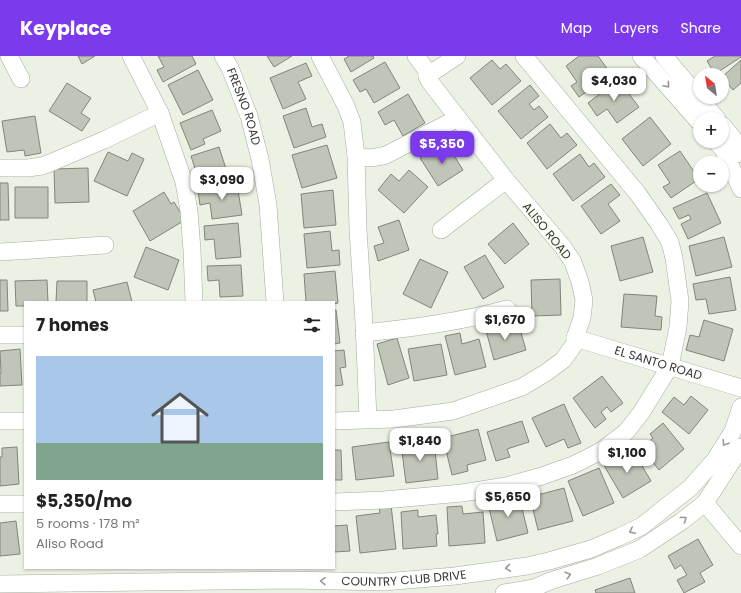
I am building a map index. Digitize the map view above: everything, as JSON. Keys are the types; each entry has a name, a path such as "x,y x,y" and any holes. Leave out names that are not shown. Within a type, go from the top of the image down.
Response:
{"street":[{"path":"131,56 160,113 184,182 191,234 194,301"},
{"name":"FRESNO ROAD","path":"223,56 230,68 249,116 260,159 268,205 275,301"},
{"path":"320,56 350,114 352,122 356,156 358,229 368,419"},
{"name":"ALISO ROAD","path":"335,420 394,419 453,410 522,387 547,372 563,360 576,342 575,338 582,318 584,300 573,262 563,247 506,180 430,82 427,72 416,56"},
{"path":"427,76 457,56"},
{"path":"335,502 384,500 462,493 506,486 542,476 573,465 601,451 626,432 641,413 670,366 678,327 680,301 674,258 670,242 638,194 524,56"},
{"path":"642,56 693,115"},
{"path":"664,56 711,112"},
{"path":"0,168 28,168 42,166 119,134 160,113"},
{"path":"356,156 373,159 386,155 458,118"},
{"path":"729,139 741,154"},
{"path":"729,145 741,190"},
{"path":"441,230 506,180"},
{"path":"0,252 104,245"},
{"path":"364,333 455,321 507,309"},
{"path":"0,335 24,335"},
{"name":"EL SANTO ROAD","path":"575,338 741,388"},
{"name":"COUNTRY CLUB DRIVE","path":"0,584 291,580 384,582 455,576 527,566 550,561 591,549 642,526 690,488 715,460 733,431 741,407"},
{"path":"0,421 24,421"},
{"path":"504,593 534,588 552,587 640,549 682,521 705,502 741,448"},
{"path":"705,502 741,546"},
{"path":"0,504 24,504"},
{"path":"550,561 552,587"}],"building":[{"path":"78,56 95,56 82,64"},
{"path":"158,56 192,56 196,64 163,82 157,70 164,67"},
{"path":"267,56 292,56 274,67"},
{"path":"348,56 373,56 374,58 351,72 344,59"},
{"path":"579,56 598,56 611,74 579,97 571,86 577,82 566,66"},
{"path":"715,56 741,56 724,68 711,68 707,61"},
{"path":"492,60 500,69 506,64 521,81 492,105 470,78"},
{"path":"741,60 741,83 733,90 729,85 729,71"},
{"path":"385,62 400,88 374,103 366,89 360,92 353,80"},
{"path":"306,63 312,76 298,82 306,99 283,109 270,78"},
{"path":"198,70 213,100 183,115 168,85"},
{"path":"618,80 639,107 617,123 607,109 597,116 588,103"},
{"path":"67,83 91,98 81,113 90,119 82,131 49,111"},
{"path":"530,85 539,96 529,104 534,110 539,106 548,117 521,139 498,111"},
{"path":"408,94 425,123 403,136 394,120 385,125 378,112"},
{"path":"306,108 312,127 322,124 326,137 294,148 283,116"},
{"path":"212,110 221,131 203,139 205,144 191,150 180,123"},
{"path":"35,116 41,153 25,156 24,150 7,152 2,121"},
{"path":"650,117 671,144 643,166 622,139"},
{"path":"550,124 561,138 567,133 577,145 547,169 527,143"},
{"path":"327,145 337,178 302,188 292,155"},
{"path":"448,146 463,170 438,186 420,158 435,149 437,152"},
{"path":"219,147 228,175 200,184 191,156"},
{"path":"680,151 693,170 693,183 671,198 663,187 670,183 658,165"},
{"path":"108,152 128,161 132,153 144,159 127,196 94,181"},
{"path":"580,154 589,167 594,163 605,177 573,201 553,174"},
{"path":"88,168 89,202 55,203 54,169"},
{"path":"409,170 428,187 404,213 378,190 391,174 399,181"},
{"path":"0,183 8,183 9,220 0,220"},
{"path":"237,184 242,215 212,219 210,203 200,205 198,191"},
{"path":"611,184 620,195 608,204 620,221 601,234 581,206"},
{"path":"15,187 48,187 48,218 15,218"},
{"path":"333,190 336,225 304,228 301,194"},
{"path":"164,192 171,204 174,202 185,220 150,241 133,211"},
{"path":"707,193 721,223 688,239 681,224 691,219 689,215 679,219 673,208"},
{"path":"399,220 409,250 378,261 374,246 384,243 378,227"},
{"path":"238,223 241,257 216,259 214,239 205,240 204,226"},
{"path":"513,223 529,244 505,264 488,244"},
{"path":"330,231 332,251 339,250 340,265 307,268 304,234"},
{"path":"643,237 653,272 620,281 611,246"},
{"path":"724,237 732,267 696,276 689,246"},
{"path":"146,247 179,260 168,290 134,277"},
{"path":"485,255 504,287 483,299 464,267"},
{"path":"420,259 448,272 431,308 403,294"},
{"path":"241,265 243,296 220,297 219,280 208,281 207,266"},
{"path":"335,271 338,303 335,304 335,301 306,301 304,274"},
{"path":"730,277 736,310 709,314 706,299 696,300 693,284"},
{"path":"560,279 561,315 532,316 531,280"},
{"path":"0,280 7,280 8,311 0,311"},
{"path":"47,280 48,301 24,301 24,306 16,306 15,281"},
{"path":"57,281 87,281 87,301 56,301"},
{"path":"127,282 132,301 96,301 93,290"},
{"path":"624,294 657,296 655,316 662,317 661,330 621,327"},
{"path":"335,310 336,310 340,343 335,344"},
{"path":"704,320 733,329 724,361 686,350 690,335 699,337"},
{"path":"500,323 502,331 519,326 526,350 494,360 485,327"},
{"path":"460,333 462,344 479,339 486,367 455,375 445,336"},
{"path":"397,338 409,378 388,385 377,344"},
{"path":"441,344 447,375 414,381 408,349"},
{"path":"20,349 22,385 0,386 0,351"},
{"path":"344,350 346,367 340,368 343,385 335,386 335,351"},
{"path":"602,376 623,403 611,412 607,407 601,412 606,419 595,428 573,398"},
{"path":"691,396 708,410 689,434 662,412 674,397 684,405"},
{"path":"564,404 581,443 568,448 564,439 546,447 532,418"},
{"path":"522,421 529,442 507,449 510,457 496,461 487,432"},
{"path":"663,423 684,449 659,470 641,448 653,438 650,434"},
{"path":"478,429 486,460 467,465 468,471 452,475 443,438"},
{"path":"434,441 438,479 406,483 401,444"},
{"path":"389,442 394,476 356,480 352,447"},
{"path":"17,447 19,484 0,486 0,457 2,457 2,448"},
{"path":"335,450 341,450 342,480 335,480"},
{"path":"635,454 651,481 623,498 602,462 614,455 619,464"},
{"path":"599,468 614,503 583,516 568,481"},
{"path":"564,488 573,521 538,530 530,497"},
{"path":"519,496 528,533 497,541 488,504"},
{"path":"391,505 396,549 360,553 356,516 380,513 379,507"},
{"path":"462,506 463,514 483,512 485,543 449,546 447,507"},
{"path":"418,510 418,517 436,515 438,534 436,534 437,546 403,549 401,512"},
{"path":"16,521 20,554 0,556 0,523"},
{"path":"347,525 350,551 335,552 335,526"},
{"path":"698,539 713,565 700,573 705,582 684,593 677,580 687,575 681,565 675,569 668,556"},
{"path":"630,578 635,593 596,593 595,590"}]}
